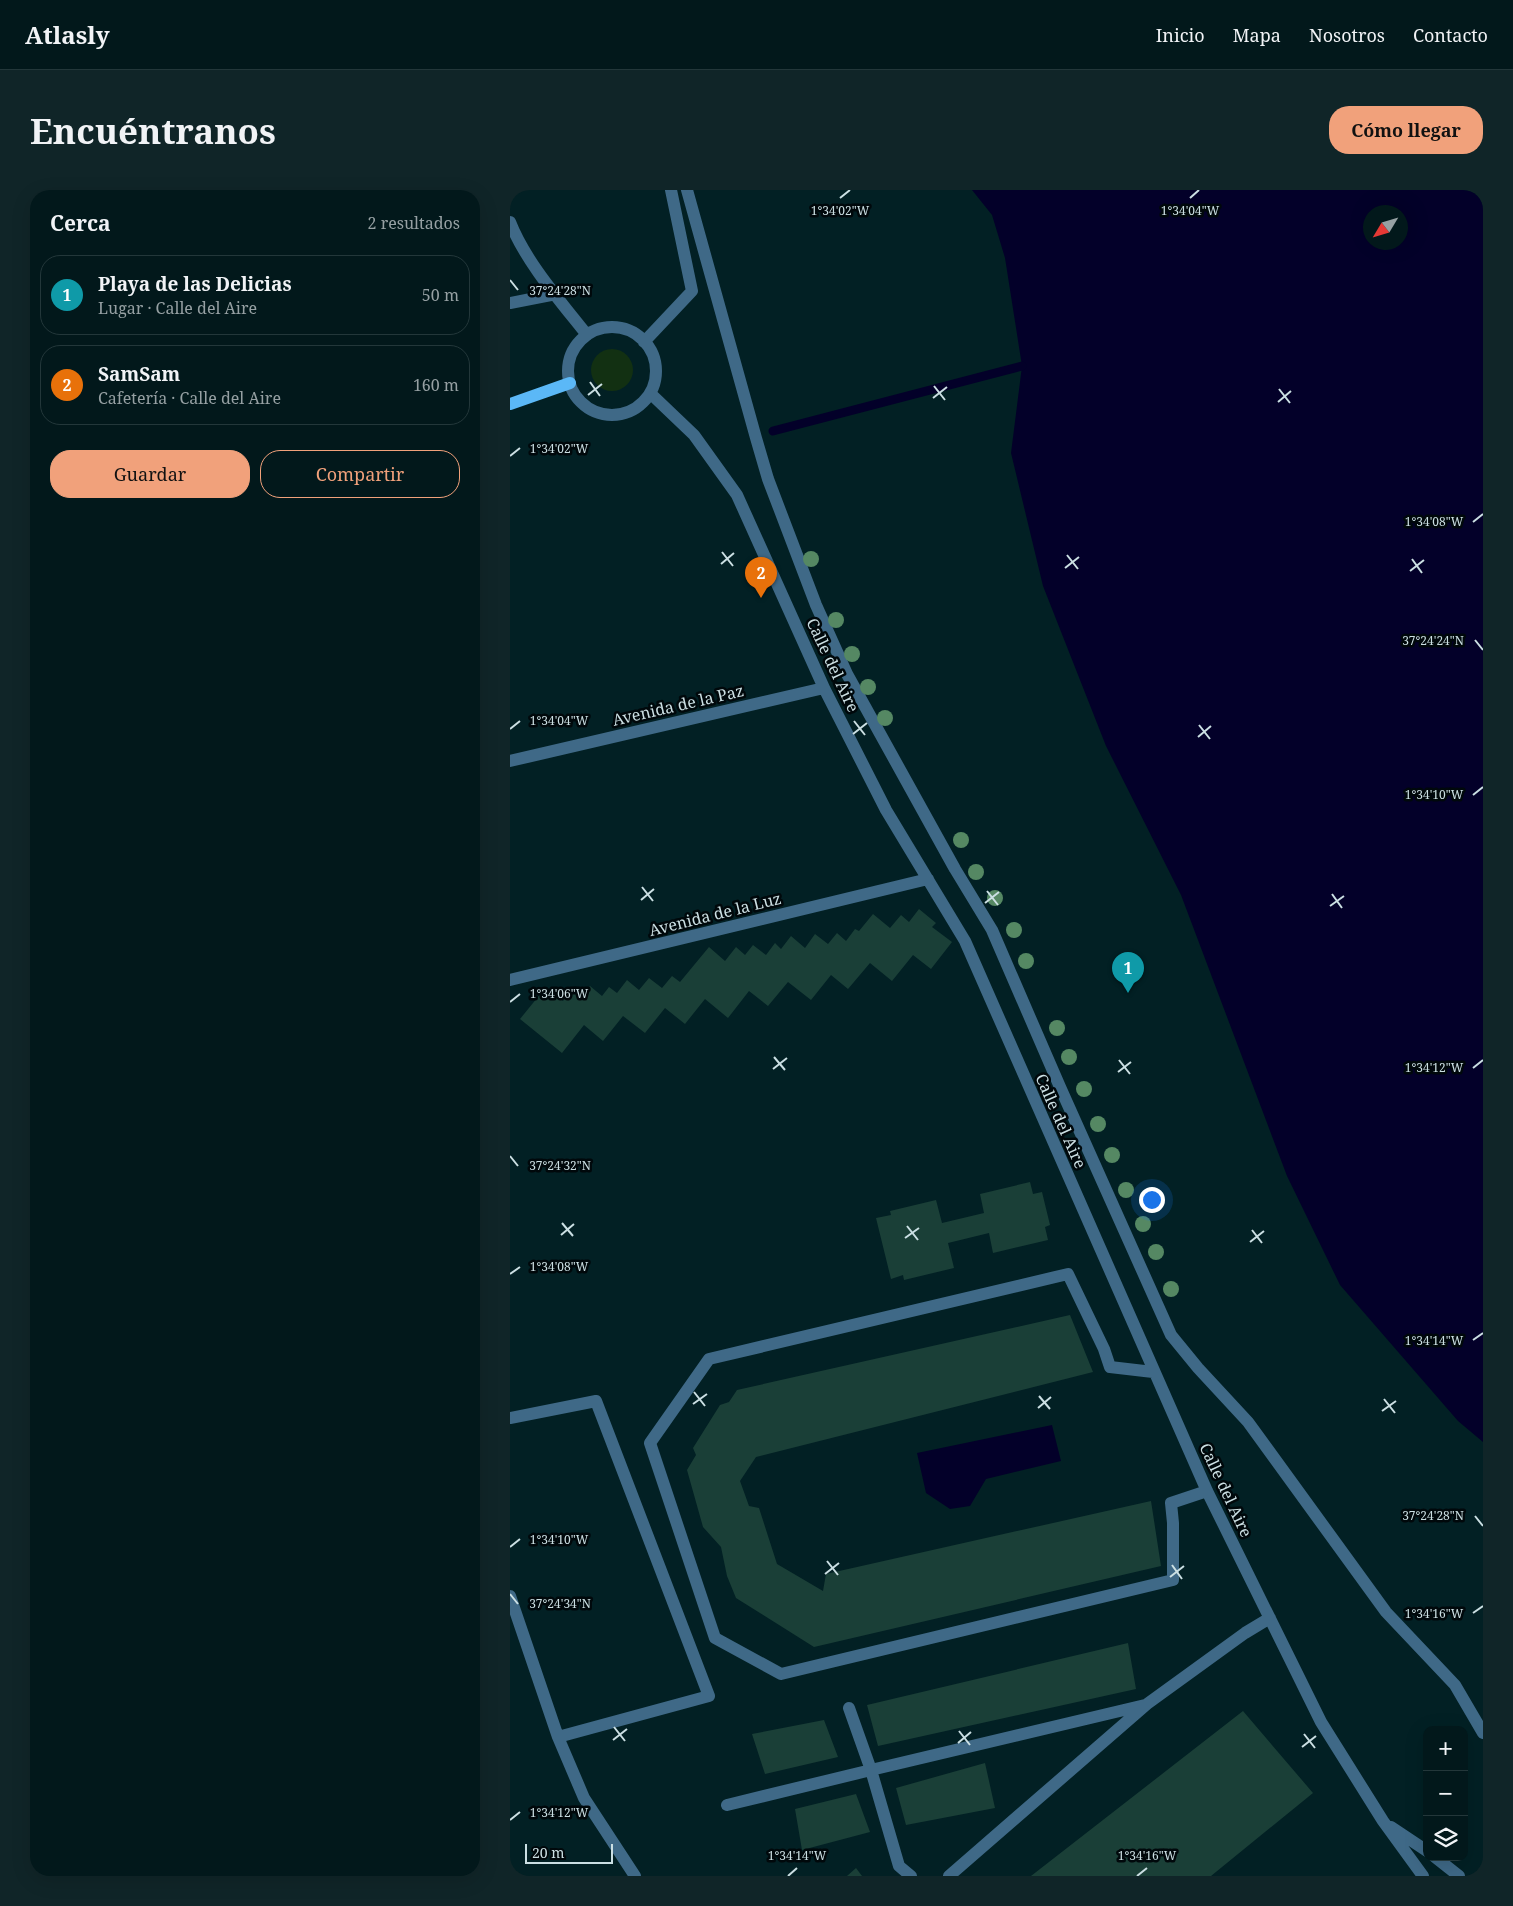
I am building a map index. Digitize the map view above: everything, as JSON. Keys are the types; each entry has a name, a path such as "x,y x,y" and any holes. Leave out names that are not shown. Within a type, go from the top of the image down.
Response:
{"main road":[{"path":"510,404 570,383"}],"street":[{"path":"644,342 692,291 671,190"},
{"path":"687,190 761,454 816,605 847,674 992,930 1171,1335 1198,1368 1248,1422 1386,1612 1455,1685 1483,1733"},
{"path":"510,222 513,240 587,335"},
{"path":"510,303 556,294"},
{"path":"603,328 621,328 635,334 644,342 652,353 655,366 655,380 650,393 639,406 624,413 607,415 583,404 570,383 568,366 571,354 578,344 587,335 603,328"},
{"name":"Calle del Aire","path":"650,393 694,434 737,495 824,688 886,810 965,941 1153,1372 1207,1491 1321,1722 1383,1821 1423,1876"},
{"name":"Avenida de la Paz","path":"510,761 824,688"},
{"name":"Avenida de la Luz","path":"510,980 928,879"},
{"path":"1153,1372 1110,1367 1104,1349 1068,1274 709,1359 650,1443 715,1638 781,1674 1173,1580 1171,1503 1207,1491"},
{"path":"510,1418 596,1401 709,1696 558,1738"},
{"path":"510,1596 558,1738 584,1798 635,1876"},
{"path":"949,1876 1148,1704 1245,1633 1270,1618"},
{"path":"728,1805 1148,1704"},
{"path":"850,1708 899,1866 912,1876"},
{"path":"1383,1821 1423,1848"},
{"path":"1439,1861 1459,1876"}],"green space":[{"path":"616,349 624,352 630,358 633,370 630,382 624,388 608,391 600,388 594,382 591,366 594,358 600,352"}],"shaded area":[{"path":"972,190 1483,190 1483,1442 1458,1421 1340,1285 1287,1176 1181,895 1106,746 1043,586 1011,453 1022,366 1005,258 992,215"},
{"path":"1052,1425 1061,1461 986,1479 970,1506 950,1509 926,1493 917,1453"}],"building":[{"path":"919,909 936,923 932,927 952,942 931,969 913,955 892,981 870,963 848,989 831,975 811,1000 788,982 768,1006 749,991 728,1018 705,999 685,1024 665,1008 645,1033 623,1016 603,1041 584,1025 562,1053 520,1019 546,987 563,1001 571,990 581,997 590,986 602,996 609,987 617,993 627,980 639,990 649,978 662,988 672,976 680,982 709,947 725,961 736,947 745,955 753,945 766,955 775,943 781,949 791,936 805,948 815,934 828,944 837,933 846,941 855,929 859,931 873,914 890,928 901,915 909,922"},
{"path":"1030,1182 1033,1194 1042,1192 1050,1225 1045,1227 1048,1240 993,1253 989,1233 948,1243 954,1268 904,1280 903,1275 891,1279 876,1218 891,1215 890,1211 936,1200 942,1223 984,1213 980,1194"},
{"path":"1070,1315 1093,1372 756,1457 740,1481 749,1506 759,1508 777,1564 823,1591 826,1574 1151,1501 1161,1566 814,1647 736,1598 727,1576 721,1547 703,1527 687,1470 696,1455 693,1448 720,1405 729,1402 737,1390"},
{"path":"1128,1643 1136,1689 878,1746 867,1705"},
{"path":"1243,1711 1313,1793 1211,1876 1031,1876"},
{"path":"824,1720 838,1757 765,1774 752,1734"},
{"path":"985,1763 995,1808 906,1825 896,1788"},
{"path":"856,1794 870,1832 802,1850 795,1809"},
{"path":"856,1868 862,1876 847,1876"}],"waterway":[{"path":"773,431 1022,366"}],"place":[{"name":"SamSam","path":"761,598"},
{"name":"Playa de las Delicias","path":"1128,993"}]}
